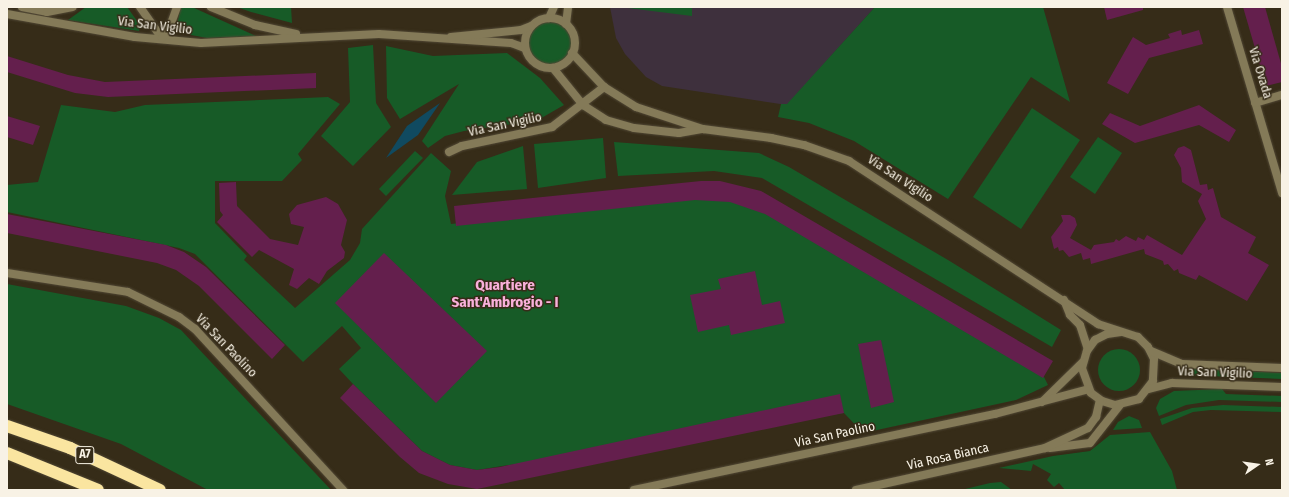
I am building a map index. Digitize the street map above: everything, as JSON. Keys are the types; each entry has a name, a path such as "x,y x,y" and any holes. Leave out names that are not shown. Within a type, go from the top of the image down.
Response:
{"highway":[{"name":"A7","path":"7,426 70,448 160,490"},
{"name":"A7","path":"7,453 98,490"}],"street":[{"path":"22,7 47,12 73,7"},
{"path":"140,7 162,38 169,29 177,7"},
{"name":"Via San Vigilio","path":"211,7 256,25 302,36"},
{"path":"549,18 566,24 574,36 572,53 564,64 553,68 536,64 525,48 526,37 531,26 549,18 554,7"},
{"path":"566,24 568,7"},
{"name":"Via Ovada","path":"1227,7 1282,193"},
{"name":"Via San Vigilio","path":"7,14 135,37 162,38 201,43 302,36 447,37 522,30 531,26"},
{"name":"Via San Vigilio","path":"447,37 465,42 517,44 525,48"},
{"name":"Via San Vigilio","path":"572,53 604,87 636,107 703,129 771,138 804,145 849,161 1064,300 1098,324 1138,337 1151,352 1182,364 1282,368"},
{"name":"Via San Vigilio","path":"553,68 583,105 606,120 634,128 679,133 703,129"},
{"name":"Via San Vigilio","path":"449,152 462,146 552,127 583,105 604,87"},
{"path":"1256,103 1282,96"},
{"name":"Via San Paolino","path":"7,273 128,292 179,317 195,328 343,490"},
{"path":"1064,300 1070,315 1080,325 1088,349"},
{"path":"1120,405 1100,400 1088,389 1083,377 1083,362 1088,349 1103,335 1121,332"},
{"path":"1149,389 1155,368 1151,352"},
{"path":"1040,403 1083,362"},
{"name":"Via San Vigilio","path":"1120,405 1135,401 1149,389 1172,383 1282,387"},
{"name":"Via San Paolino","path":"634,490 1040,403 1088,389"},
{"name":"Via Rosa Bianca","path":"1045,448 1088,428 1096,417 1100,400"},
{"name":"Via Rosa Bianca","path":"856,490 1045,448 1090,443 1120,405"}],"shaded area":[{"path":"610,7 875,7 787,105 662,86 646,77 625,54 616,38"}],"green space":[{"path":"86,7 127,7 140,25 139,31 68,20"},
{"path":"181,7 192,7 256,36 207,38 191,35 177,24"},
{"path":"237,7 291,7 292,23 251,12"},
{"path":"620,7 692,7 692,16"},
{"path":"875,7 1043,7 1070,102 1031,77 948,199 854,141 809,123 778,117 781,104 787,104"},
{"path":"550,22 565,28 571,43 565,58 550,64 535,58 529,43 535,28"},
{"path":"373,45 376,103 391,127 353,166 321,136 350,102 348,48"},
{"path":"386,46 433,56 507,53 540,78 564,105 538,120 464,131 445,136 428,148 422,141 459,84 400,119 387,98"},
{"path":"328,97 340,104 298,154 302,160 282,181 215,181 215,223 247,256 244,260 295,308 350,260 360,243 362,229 431,153 451,171 445,196 451,224 695,198 730,200 765,213 1044,377 1048,385 1016,400 863,433 844,413 477,470 450,465 422,451 353,384 339,369 361,348 342,326 303,362 195,254 179,248 7,212 7,185 38,182 61,105 115,112 145,105"},
{"path":"1032,108 1080,140 1021,229 973,197"},
{"path":"1098,137 1122,153 1095,194 1070,177"},
{"path":"603,138 606,178 538,188 534,144"},
{"path":"614,142 759,153 789,167 948,260 1061,330 1052,347 762,178 714,171 618,176"},
{"path":"523,146 527,189 452,195 477,162"},
{"path":"415,151 423,158 386,196 379,189"},
{"path":"7,284 126,306 159,318 181,330 331,490 208,490 121,444 7,404"},
{"path":"1115,349 1123,349 1131,352 1137,358 1140,370 1137,382 1131,388 1123,391 1115,391 1107,388 1101,382 1098,374 1098,366 1101,358 1107,352"},
{"path":"1183,368 1282,373 1282,379 1183,375"},
{"path":"1222,389 1226,394 1282,396 1282,402 1219,400 1186,405 1159,416 1156,408 1160,399 1174,391"},
{"path":"1223,405 1282,407 1282,412 1211,410 1193,412 1162,425 1160,419 1192,408"},
{"path":"1129,416 1139,420 1142,428 1113,430 1118,422"},
{"path":"1150,432 1172,471 1177,490 1065,490 1059,483 1054,487 1047,480 1051,474 1033,464 1031,471 999,468 1053,456 1090,451 1110,435"},
{"path":"1001,482 1012,490 961,490 990,483"}],"water":[{"path":"440,103 418,135 386,158 407,126"}],"building":[{"path":"1104,7 1143,7 1143,10 1107,20"},
{"path":"1243,7 1265,7 1282,67 1282,82 1266,86"},
{"path":"1181,30 1182,35 1199,30 1203,44 1149,58 1128,94 1107,83 1133,37 1146,45 1170,38 1168,34"},
{"path":"7,56 68,75 105,82 316,73 316,88 108,97 75,93 7,72"},
{"path":"1199,105 1236,130 1229,142 1199,125 1135,143 1102,124 1110,113 1140,126"},
{"path":"7,116 40,126 33,145 7,137"},
{"path":"1184,146 1191,150 1200,185 1207,184 1208,190 1213,188 1221,217 1256,237 1248,253 1269,265 1247,301 1199,275 1196,280 1179,273 1178,269 1174,271 1168,264 1164,265 1163,261 1145,254 1144,249 1091,264 1090,258 1083,260 1081,253 1069,257 1063,250 1059,251 1058,247 1054,249 1051,237 1063,221 1061,215 1070,215 1075,218 1077,225 1070,238 1091,250 1094,245 1114,242 1116,239 1119,241 1126,236 1136,241 1138,237 1144,240 1147,235 1182,255 1206,219 1198,201 1202,194 1182,182 1181,168 1174,155 1178,148"},
{"path":"701,181 720,181 761,191 1053,361 1043,378 765,214 730,202 695,200 456,226 454,206"},
{"path":"236,182 237,206 270,239 298,245 304,227 291,224 289,214 297,205 326,197 338,204 347,220 341,245 345,252 344,258 327,271 319,284 309,278 297,289 289,285 294,269 259,250 252,257 217,222 223,215 220,211 219,183"},
{"path":"7,214 166,245 184,252 206,267 285,345 272,359 199,286 176,270 157,263 7,233"},
{"path":"384,253 487,351 436,403 335,303"},
{"path":"755,271 762,305 780,301 785,323 731,335 729,325 698,332 690,295 721,289 718,279"},
{"path":"881,340 894,402 871,408 858,344"},
{"path":"353,384 422,451 450,465 477,470 500,467 840,394 844,413 477,489 448,484 419,473 400,457 340,398"}],"district":[{"name":"Quartiere Sant'Ambrogio - I","path":"505,294"}]}
